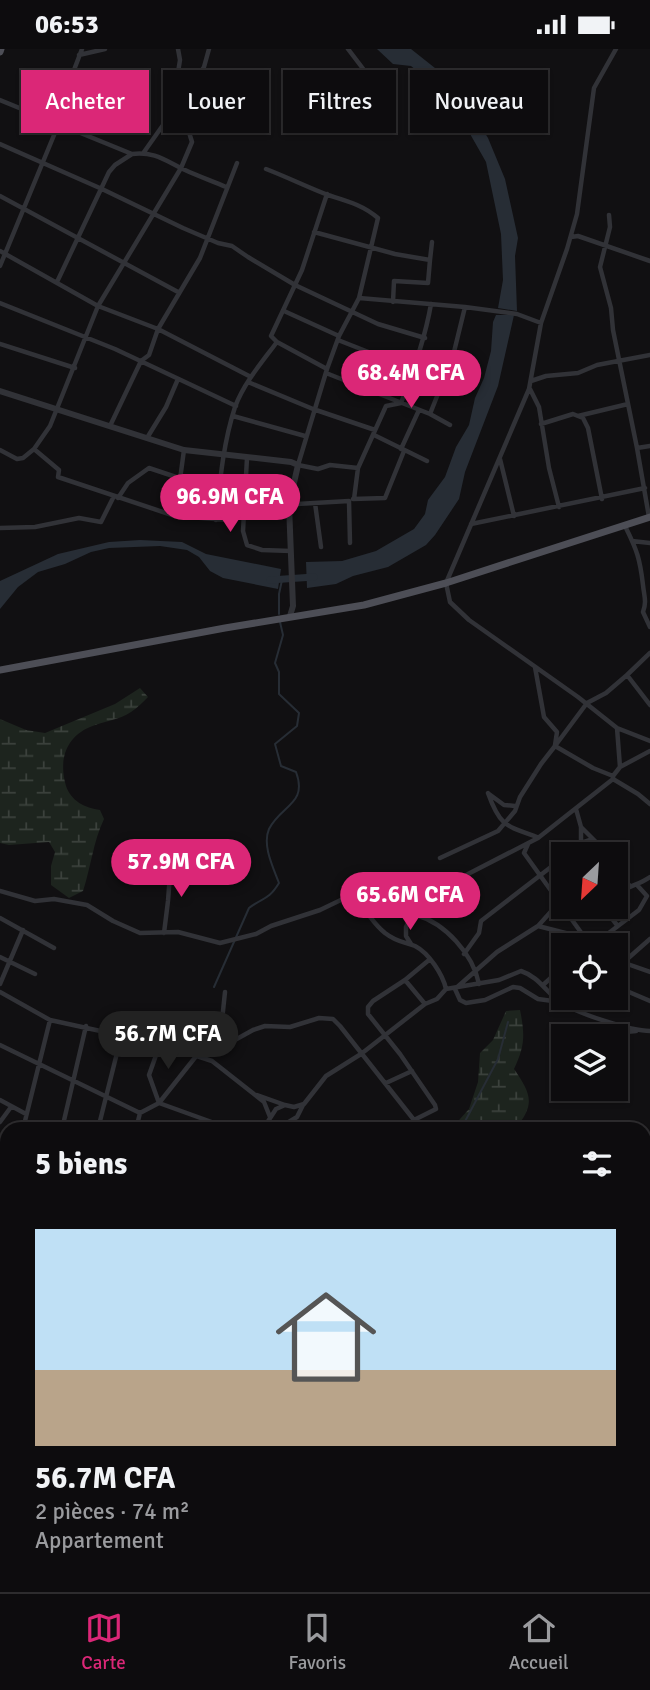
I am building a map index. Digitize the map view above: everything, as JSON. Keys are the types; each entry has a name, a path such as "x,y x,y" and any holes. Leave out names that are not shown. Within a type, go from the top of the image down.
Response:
{"main road":[{"path":"0,670 364,605 446,583 650,517"}],"street":[{"path":"74,70 81,52 105,49"},
{"path":"178,49 178,70"},
{"path":"202,70 209,49"},
{"path":"348,49 364,70"},
{"path":"616,49 594,88 573,229 575,236 541,323 530,389 446,583 450,602 469,620 587,703 617,728 650,741"},
{"path":"0,100 21,108"},
{"path":"144,152 163,125"},
{"path":"0,266 56,133"},
{"path":"83,133 132,154"},
{"path":"0,450 17,459 23,458 34,449 50,426 98,306 181,168 192,142 189,133"},
{"path":"0,144 218,243 232,246 295,285 378,324 425,338"},
{"path":"57,282 109,172 132,154 144,152 164,157 181,168 226,187"},
{"path":"110,427 141,361 149,355 158,329 200,258 237,163"},
{"path":"266,169 348,200 378,218 359,298 338,338 313,409 289,505 295,616"},
{"path":"327,194 295,285 271,336 326,371 450,425"},
{"path":"0,196 178,292"},
{"path":"609,215 610,227 600,267 609,296 650,517"},
{"path":"314,232 430,260"},
{"path":"575,236 650,261"},
{"path":"393,302 394,281 428,283 432,242"},
{"path":"0,251 98,306 158,329 250,379 313,409 374,433 427,461"},
{"path":"359,298 496,311 517,314 541,323"},
{"path":"0,303 141,361 236,406"},
{"path":"401,403 425,338 431,304"},
{"path":"430,414 453,356 465,307"},
{"path":"284,311 338,338 414,370"},
{"path":"216,520 222,455 236,406 250,379 277,342"},
{"path":"0,344 75,368"},
{"path":"531,381 546,376 578,373 597,365 650,355"},
{"path":"147,438 166,407 178,379"},
{"path":"530,389 539,407 549,468 559,507"},
{"path":"0,391 184,450 291,462 318,469 330,465 358,468"},
{"path":"350,543 352,500 358,468 386,406 401,403"},
{"path":"578,416 628,404"},
{"path":"34,449 59,470 58,477 175,516 228,520 238,516 245,507 385,498 419,410"},
{"path":"541,424 573,414 583,418 588,428 602,499"},
{"path":"233,416 305,436"},
{"path":"638,448 650,446"},
{"path":"175,516 184,450"},
{"path":"500,458 513,516"},
{"path":"247,459 243,531 247,545 262,550 291,551"},
{"path":"0,528 35,527 79,518 101,522 116,497 148,469 179,478"},
{"path":"471,524 602,499 646,485"},
{"path":"314,503 321,547"},
{"path":"625,526 642,564 647,602"},
{"path":"632,541 650,543"},
{"path":"650,593 643,612 650,627"},
{"path":"440,857 494,834 515,811 541,764 587,703 606,693 650,653"},
{"path":"534,667 544,717 557,732 555,746"},
{"path":"627,675 650,705"},
{"path":"617,728 620,767"},
{"path":"555,746 613,778 650,804"},
{"path":"412,945 406,936 410,919 468,874 538,838 613,778 620,767 650,751"},
{"path":"516,806 504,804 488,793 504,824 510,829 538,838"},
{"path":"576,809 581,827 581,842"},
{"path":"581,827 596,842"},
{"path":"584,842 593,839"},
{"path":"528,843 524,853 551,890"},
{"path":"164,933 169,901 170,860"},
{"path":"464,954 479,933 481,921 551,868"},
{"path":"377,875 410,919"},
{"path":"630,886 650,877"},
{"path":"608,933 639,910 647,896 637,885"},
{"path":"0,891 35,901 71,901 87,905 113,921 141,933 189,934 212,943 256,934 345,898 360,904 383,932 400,944 418,948 442,975 446,989"},
{"path":"455,989 497,952 538,926 551,909"},
{"path":"415,915 435,923 450,935 476,971 479,984"},
{"path":"0,918 54,948"},
{"path":"612,919 617,925"},
{"path":"538,926 565,933"},
{"path":"0,984 23,930"},
{"path":"628,958 650,939"},
{"path":"0,957 34,974"},
{"path":"138,1122 140,1113 159,1103 197,1055 219,1049 265,1026 290,1027 319,1018 333,1019 414,1120 423,1117 436,1109 435,1105 368,1014 368,1007 429,960"},
{"path":"628,962 650,972"},
{"path":"446,989 499,981 521,971 534,975 551,993"},
{"path":"543,985 551,978"},
{"path":"405,980 425,1004"},
{"path":"455,989 460,1000 466,1003 491,998 513,987 520,988 538,999 551,1001"},
{"path":"289,1122 297,1117 303,1104 326,1076 361,1054 384,1033 425,1004 438,999 446,989"},
{"path":"628,991 650,1001"},
{"path":"0,992 50,1020 160,1044 212,1061 264,1102 270,1118"},
{"path":"219,1049 225,992"},
{"path":"580,1010 605,1021 650,1031"},
{"path":"24,1122 50,1020"},
{"path":"64,1122 86,1026"},
{"path":"100,1122 121,1037"},
{"path":"159,1103 149,1075 160,1044"},
{"path":"0,1045 140,1113"},
{"path":"386,1083 412,1071"},
{"path":"256,1095 295,1107 303,1104"},
{"path":"0,1100 26,1114"},
{"path":"159,1103 212,1122"},
{"path":"267,1122 276,1109 285,1105"},
{"path":"0,1122 11,1107"}],"green space":[{"path":"140,688 148,697 138,707 122,717 81,732 74,737 66,752 63,768 68,791 79,803 100,810 104,819 83,891 69,898 51,885 51,866 55,852 49,842 9,845 0,843 0,719 26,730 45,733 115,704"},
{"path":"520,1010 523,1040 514,1069 529,1099 526,1113 520,1122 457,1122 469,1109 478,1082 480,1053 493,1040 506,1011"}],"shaded area":[{"path":"377,49 411,49 437,70 416,70 411,66 393,64"},
{"path":"470,133 485,133 505,179 518,238 515,256 517,311 498,308 503,280 501,234 486,162"},
{"path":"496,315 514,315 498,386 465,472 459,499 435,535 426,545 388,567 353,576 336,584 307,588 306,562 342,561 376,551 414,529 425,514 428,500 445,477 456,447 469,425 491,351"},
{"path":"109,542 182,542 206,554 281,569 278,589 223,578 210,571 199,557 187,550 160,546 109,548 38,572 18,587 0,609 0,581 58,554"}],"waterway":[{"path":"270,580 314,577"},
{"path":"279,614 282,580"},
{"path":"214,987 249,908 268,896 279,883 269,856 267,835 274,821 292,803 299,791 296,772 281,766 275,744 297,726 299,713 279,694 279,672 275,663 283,635 280,622"},
{"path":"465,1122 498,1059 508,1022"}]}
